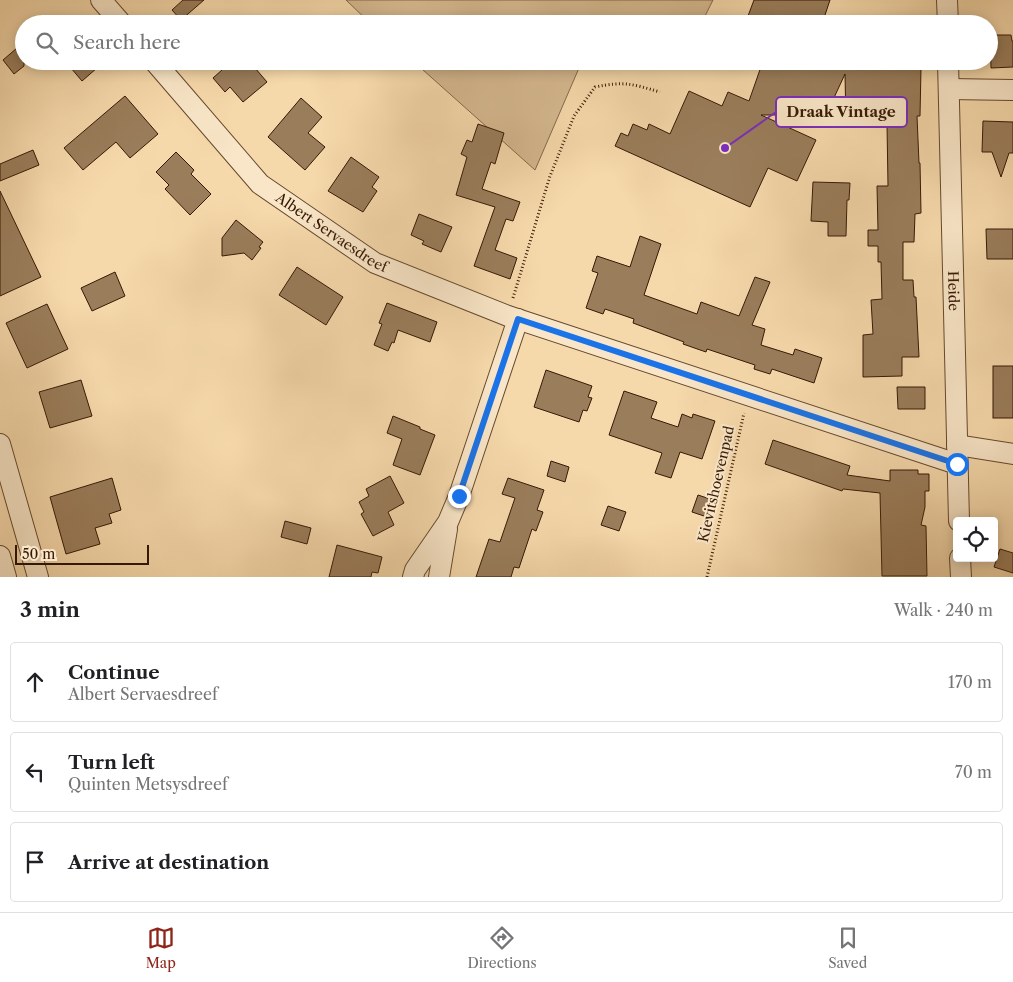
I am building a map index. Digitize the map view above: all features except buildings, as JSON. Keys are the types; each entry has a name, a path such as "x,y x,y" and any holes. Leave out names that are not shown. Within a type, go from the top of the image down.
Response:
{"street":[{"path":"101,0 114,15"},
{"path":"947,0 948,15"},
{"name":"Albert Servaesdreef","path":"162,70 260,184 375,263 513,317 748,395 957,455 1013,454"},
{"name":"Heide","path":"948,70 959,517"},
{"path":"949,89 1013,90"},
{"path":"413,577 415,570 448,522 459,496 513,317"},
{"path":"0,444 38,577"},
{"path":"439,577 448,522"},
{"path":"0,556 6,577"},
{"path":"960,562 961,577"}],"path":[{"path":"513,317 550,176 574,116 595,87 618,82 660,92"},
{"name":"Kievitshoevenpad","path":"707,577 748,395"}],"shaded area":[{"path":"346,0 713,0 706,15 362,15"},
{"path":"423,70 578,70 535,170"}],"place":[{"name":"Draak Vintage","path":"725,148"}],"route":[{"path":"459,496 518,319 957,464"}]}
